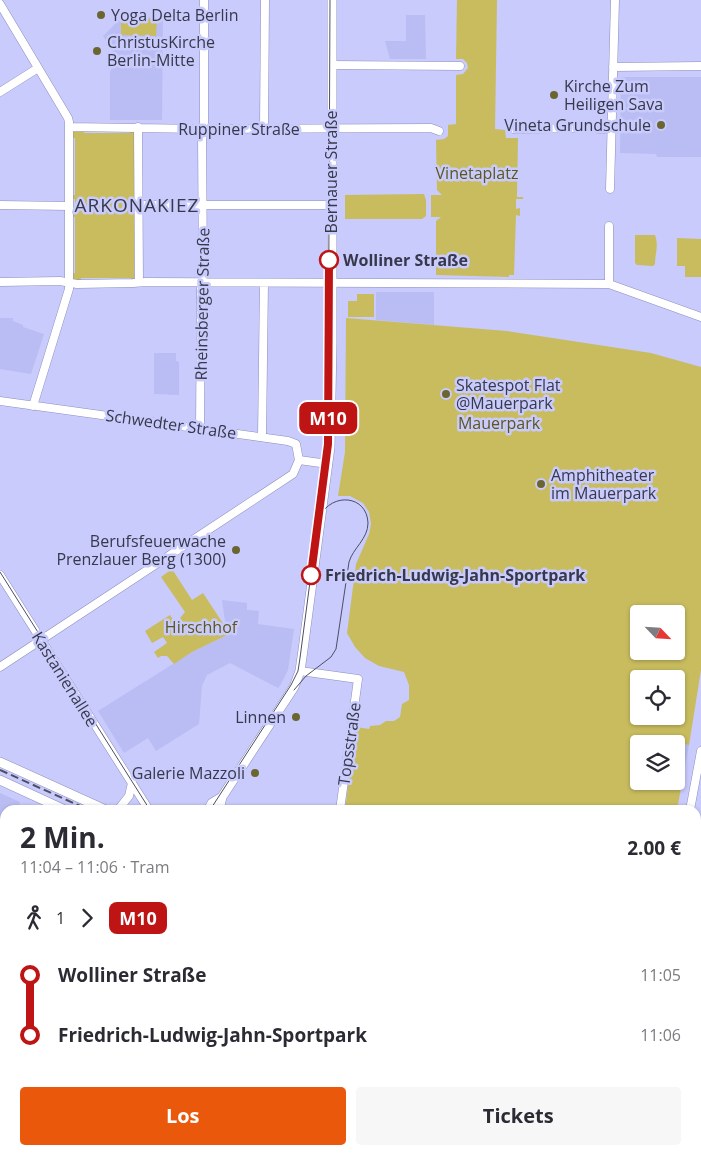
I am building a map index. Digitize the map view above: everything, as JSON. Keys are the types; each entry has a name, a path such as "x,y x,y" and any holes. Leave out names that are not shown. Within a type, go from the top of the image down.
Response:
{"main road":[{"name":"Bernauer Straße","path":"222,797 294,686 300,671 328,464 331,398 332,0"},
{"path":"0,762 95,805"},
{"path":"0,780 54,805"},
{"path":"211,805 222,797"},
{"path":"220,805 222,797"}],"street":[{"name":"Rheinsberger Straße","path":"200,428 204,0"},
{"path":"264,129 266,0"},
{"path":"610,189 615,0"},
{"path":"0,4 68,118 69,127 69,289 34,406"},
{"path":"332,65 460,66"},
{"path":"613,67 701,66"},
{"path":"0,92 38,68"},
{"name":"Ruppiner Straße","path":"69,127 203,129 431,128 439,131"},
{"path":"138,127 139,282"},
{"path":"514,129 611,129"},
{"path":"0,205 69,206"},
{"path":"138,205 331,206"},
{"path":"609,226 609,284"},
{"path":"0,282 68,282 77,284 139,282 609,284 701,317"},
{"path":"262,437 264,283"},
{"name":"Schwedter Straße","path":"0,401 292,442 298,448 299,460"},
{"path":"0,667 292,474 299,460 328,464"},
{"name":"Kastanienallee","path":"0,575 146,805"},
{"name":"Topsstraße","path":"300,671 358,679 341,805"},
{"path":"691,805 701,751"},
{"path":"122,805 129,796 132,783"}],"shaded area":[{"path":"406,15 425,15 426,59 390,59 385,41 406,41"},
{"path":"123,16 163,18 162,120 110,120 110,72 117,58 103,36"},
{"name":"Vineta Grundschule","path":"621,77 701,77 701,157 657,157 656,154 620,153"},
{"path":"376,292 434,292 434,325 376,320"},
{"path":"0,318 13,318 13,321 23,325 23,327 44,334 31,374 0,369"},
{"path":"154,353 176,353 176,361 179,362 179,395 154,394"},
{"path":"222,600 247,603 247,610 259,611 258,624 294,629 288,670 281,684 278,688 230,663 207,675 202,686 199,724 156,751 148,738 124,753 98,711 192,652 227,635"},
{"path":"685,744 689,745 685,766"},
{"path":"0,793 20,802 19,805 0,805"}],"green space":[{"name":"Vinetaplatz","path":"457,0 497,0 495,129 505,130 506,138 518,138 517,197 523,197 523,199 516,199 516,209 520,208 520,216 516,215 514,275 509,275 509,277 436,275 436,221 441,217 431,217 431,195 442,195 437,190 436,140 444,139 448,136 448,125 456,124 456,75 463,74 468,68 467,63 463,59 456,59"},
{"path":"121,18 157,19 156,36 121,35"},
{"path":"72,130 84,130 84,133 130,133 130,130 133,130 136,133 134,280 131,281 131,278 81,278 81,282 72,280 71,274 75,273 75,217 71,216 71,212 75,212 75,199 71,199 71,195 75,195 75,138 72,138"},
{"path":"424,194 426,216 422,219 345,219 345,195"},
{"path":"635,235 655,235 657,246 655,264 653,266 637,265 635,263"},
{"path":"677,238 701,239 701,277 685,277 685,266 677,266"},
{"path":"357,294 374,294 374,317 348,317 348,301 357,301"},
{"name":"Mauerpark","path":"346,318 507,331 651,353 701,367 701,670 689,745 685,744 685,735 630,735 630,790 681,790 678,805 346,805 356,727 369,729 370,726 380,725 386,721 394,721 400,717 402,704 409,700 409,685 404,672 379,666 365,658 355,647 347,633 356,564 369,534 371,524 369,512 363,503 350,496 338,496 345,452"},
{"name":"Hirschhof","path":"172,569 192,600 203,593 226,628 227,635 192,652 174,664 167,656 158,658 154,652 167,643 163,637 152,643 145,631 170,615 179,629 181,627 180,625 183,622 180,618 185,612 161,577"}],"tram line":[{"path":"213,805 291,685 298,671 300,658 328,444 330,0"},
{"name":"M10","path":"311,575 328,444 329,260"},
{"path":"294,690 306,676 331,657 336,649 349,562 366,534 368,523 362,507 356,502 348,500 332,503 325,508 320,516"},
{"path":"0,572 147,805"}],"railway":[{"path":"0,770 78,805"}],"place":[{"name":"Yoga Delta Berlin","path":"101,15"},
{"name":"ChristusKirche Berlin-Mitte","path":"97,51"},
{"name":"Kirche Zum Heiligen Sava","path":"554,95"},
{"name":"Vineta Grundschule","path":"661,125"},
{"name":"Wolliner Straße","path":"329,260"},
{"name":"Skatespot Flat @Mauerpark","path":"446,394"},
{"name":"Amphitheater im Mauerpark","path":"541,484"},
{"name":"Berufsfeuerwache Prenzlauer Berg (1300)","path":"236,550"},
{"name":"Friedrich-Ludwig-Jahn-Sportpark","path":"311,575"},
{"name":"Linnen","path":"296,717"},
{"name":"Galerie Mazzoli","path":"255,773"}],"district":[{"name":"ARKONAKIEZ","path":"137,205"}]}
